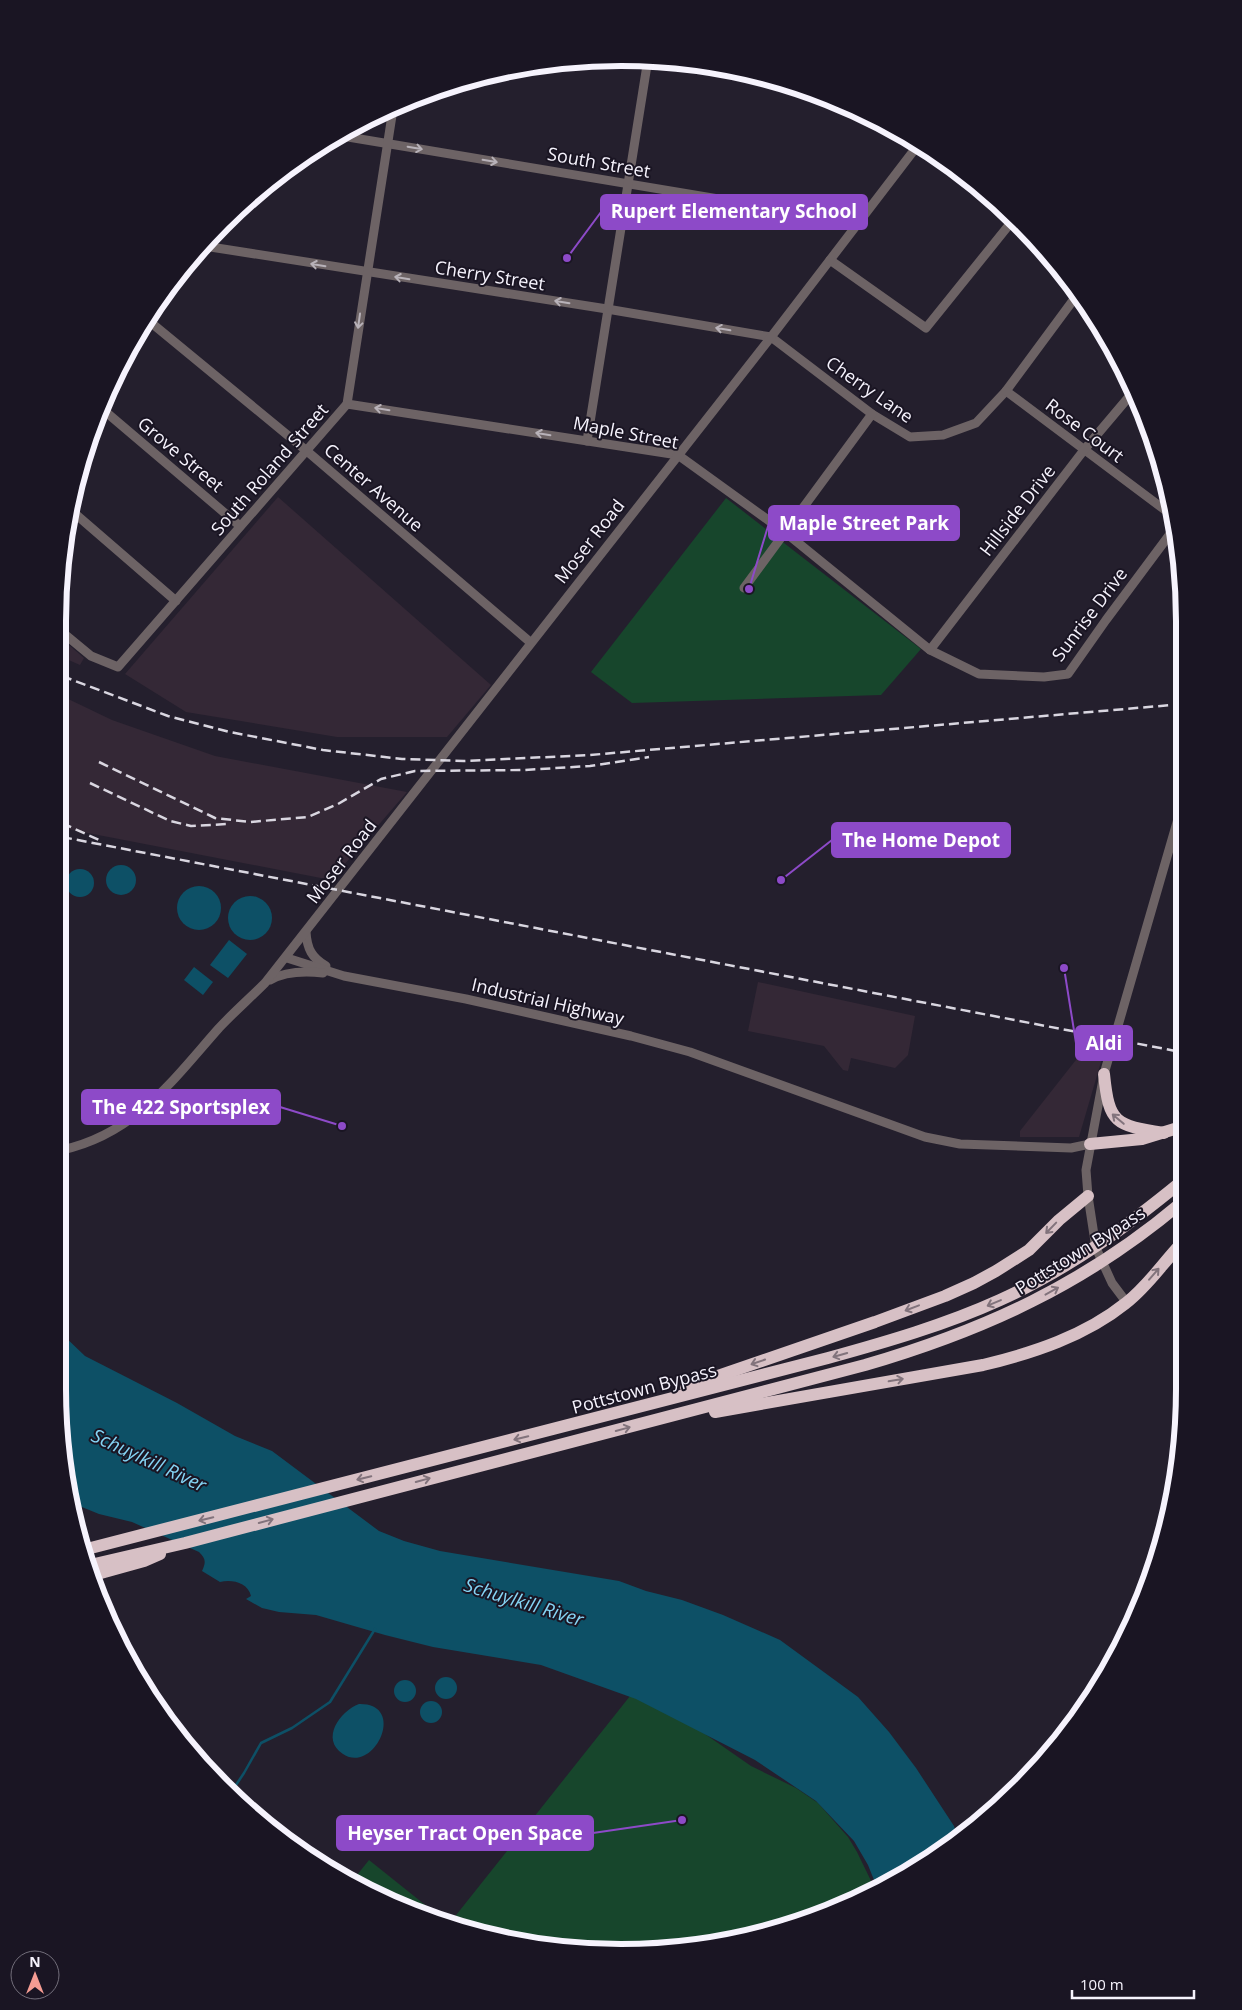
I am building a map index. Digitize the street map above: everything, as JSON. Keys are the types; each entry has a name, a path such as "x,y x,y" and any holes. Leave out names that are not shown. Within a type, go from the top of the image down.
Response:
{"highway":[{"path":"1104,1074 1108,1107 1114,1117 1129,1127 1164,1132"},
{"path":"1090,1144 1142,1139 1176,1128"},
{"name":"Pottstown Bypass","path":"90,1548 836,1356 954,1320 1001,1300 1046,1277 1084,1254 1148,1209 1176,1186"},
{"path":"568,1426 665,1395 945,1296 1015,1260 1029,1250 1059,1220 1088,1196"},
{"name":"Pottstown Bypass","path":"185,1543 658,1420 917,1350 989,1323 1024,1307 1126,1246 1176,1206"},
{"path":"658,1420 731,1410 983,1365 1025,1355 1094,1324 1127,1303 1176,1249"},
{"path":"95,1564 185,1543"},
{"path":"98,1574 144,1561 185,1543"}],"street":[{"path":"588,441 607,309 647,67"},
{"name":"South Roland Street","path":"66,635 91,656 118,668 348,404 366,272 391,116"},
{"name":"South Street","path":"351,137 857,222"},
{"name":"Moser Road","path":"287,958 530,642 678,456 914,151"},
{"path":"830,260 926,328 1009,225"},
{"name":"Cherry Street","path":"211,247 607,309 770,337"},
{"name":"Cherry Lane","path":"770,337 872,414 910,436 943,436 976,423 1006,391 1074,301"},
{"name":"Center Avenue","path":"153,324 308,452 530,642"},
{"name":"Rose Court","path":"1006,391 1164,511"},
{"name":"Hillside Drive","path":"930,650 1084,450 1129,397"},
{"name":"Maple Street","path":"348,404 678,456 786,533 930,650 979,674"},
{"name":"Grove Street","path":"107,413 240,526"},
{"path":"744,588 872,414"},
{"path":"77,515 176,602"},
{"name":"Sunrise Drive","path":"979,674 1044,677 1068,674 1169,536"},
{"path":"1127,1303 1112,1283 1098,1253 1092,1225 1086,1170 1108,1056 1176,825"},
{"path":"306,932 311,954 317,961 344,976"},
{"path":"66,1149 96,1140 119,1128 153,1101 287,958"},
{"name":"Industrial Highway","path":"287,958 344,976 466,999 631,1036 690,1052 916,1135 960,1144 1070,1148 1090,1144"},
{"path":"265,983 275,977 307,971 344,976"}],"shaded area":[{"path":"278,497 491,685 447,737 337,737 186,712 125,674"},
{"path":"66,642 84,658 80,665 66,659"},
{"path":"66,698 112,720 215,756 407,792 331,880 66,829"},
{"path":"758,982 915,1016 908,1055 895,1068 851,1058 848,1071 843,1070 824,1046 748,1031"},
{"path":"1083,1051 1103,1055 1079,1137 1020,1137 1020,1131"}],"green space":[{"path":"726,498 921,649 881,695 632,703 591,672"},
{"path":"634,1691 705,1734 751,1766 796,1788 818,1803 848,1837 872,1883 833,1902 765,1925 693,1939 657,1943 585,1943 549,1939 477,1925 454,1918"},
{"path":"369,1860 431,1910 409,1902 356,1876"}],"water":[{"path":"121,865 127,866 135,874 135,886 127,894 121,895 115,894 107,886 106,880 107,874 115,866"},
{"path":"80,869 90,873 94,883 90,893 80,897 70,893 66,883 70,873"},
{"path":"199,886 211,890 217,896 221,908 217,920 211,926 199,930 187,926 181,920 177,908 181,896 187,890"},
{"path":"246,896 254,896 266,902 272,918 266,934 254,940 246,940 234,934 228,922 228,914 234,902"},
{"path":"229,940 247,954 228,978 210,965"},
{"path":"194,967 213,982 203,995 184,980"},
{"name":"Schuylkill River","path":"66,1338 85,1356 177,1403 235,1436 272,1451 379,1531 404,1541 440,1551 619,1581 646,1591 682,1600 723,1615 780,1640 858,1697 889,1732 916,1768 954,1826 956,1831 929,1850 875,1882 868,1865 854,1841 816,1801 755,1760 636,1699 541,1665 433,1647 316,1615 279,1612 262,1608 246,1599 251,1596 243,1585 234,1581 220,1582 202,1571 205,1561 199,1552 132,1522 99,1514 79,1506 77,1497 67,1425"},
{"path":"442,1677 450,1677 457,1684 457,1692 450,1699 442,1699 435,1692 435,1684"},
{"path":"405,1680 413,1683 416,1691 413,1699 405,1702 397,1699 394,1691 397,1683"},
{"path":"427,1701 435,1701 442,1708 442,1716 435,1723 427,1723 420,1716 420,1708"},
{"path":"359,1704 374,1707 382,1714 384,1725 381,1737 375,1747 365,1755 355,1758 343,1754 336,1748 333,1741 333,1733 335,1726 345,1713"}],"waterway":[{"path":"235,1787 261,1743 292,1728 330,1702 375,1629"}],"railway":[{"path":"66,678 168,716 230,732 323,750 402,759 464,761 590,755 1176,705"},
{"path":"99,762 215,818 250,822 308,817 338,804 381,779 415,771 524,770 590,766 649,757"},
{"path":"90,783 170,821 191,826 228,824"},
{"path":"66,825 99,840"},
{"path":"66,838 1176,1051"}],"place":[{"name":"Rupert Elementary School","path":"567,258"},
{"name":"Maple Street Park","path":"749,589"},
{"name":"The Home Depot","path":"781,880"},
{"name":"Aldi","path":"1064,968"},
{"name":"The 422 Sportsplex","path":"342,1126"},
{"name":"Heyser Tract Open Space","path":"682,1820"}]}
